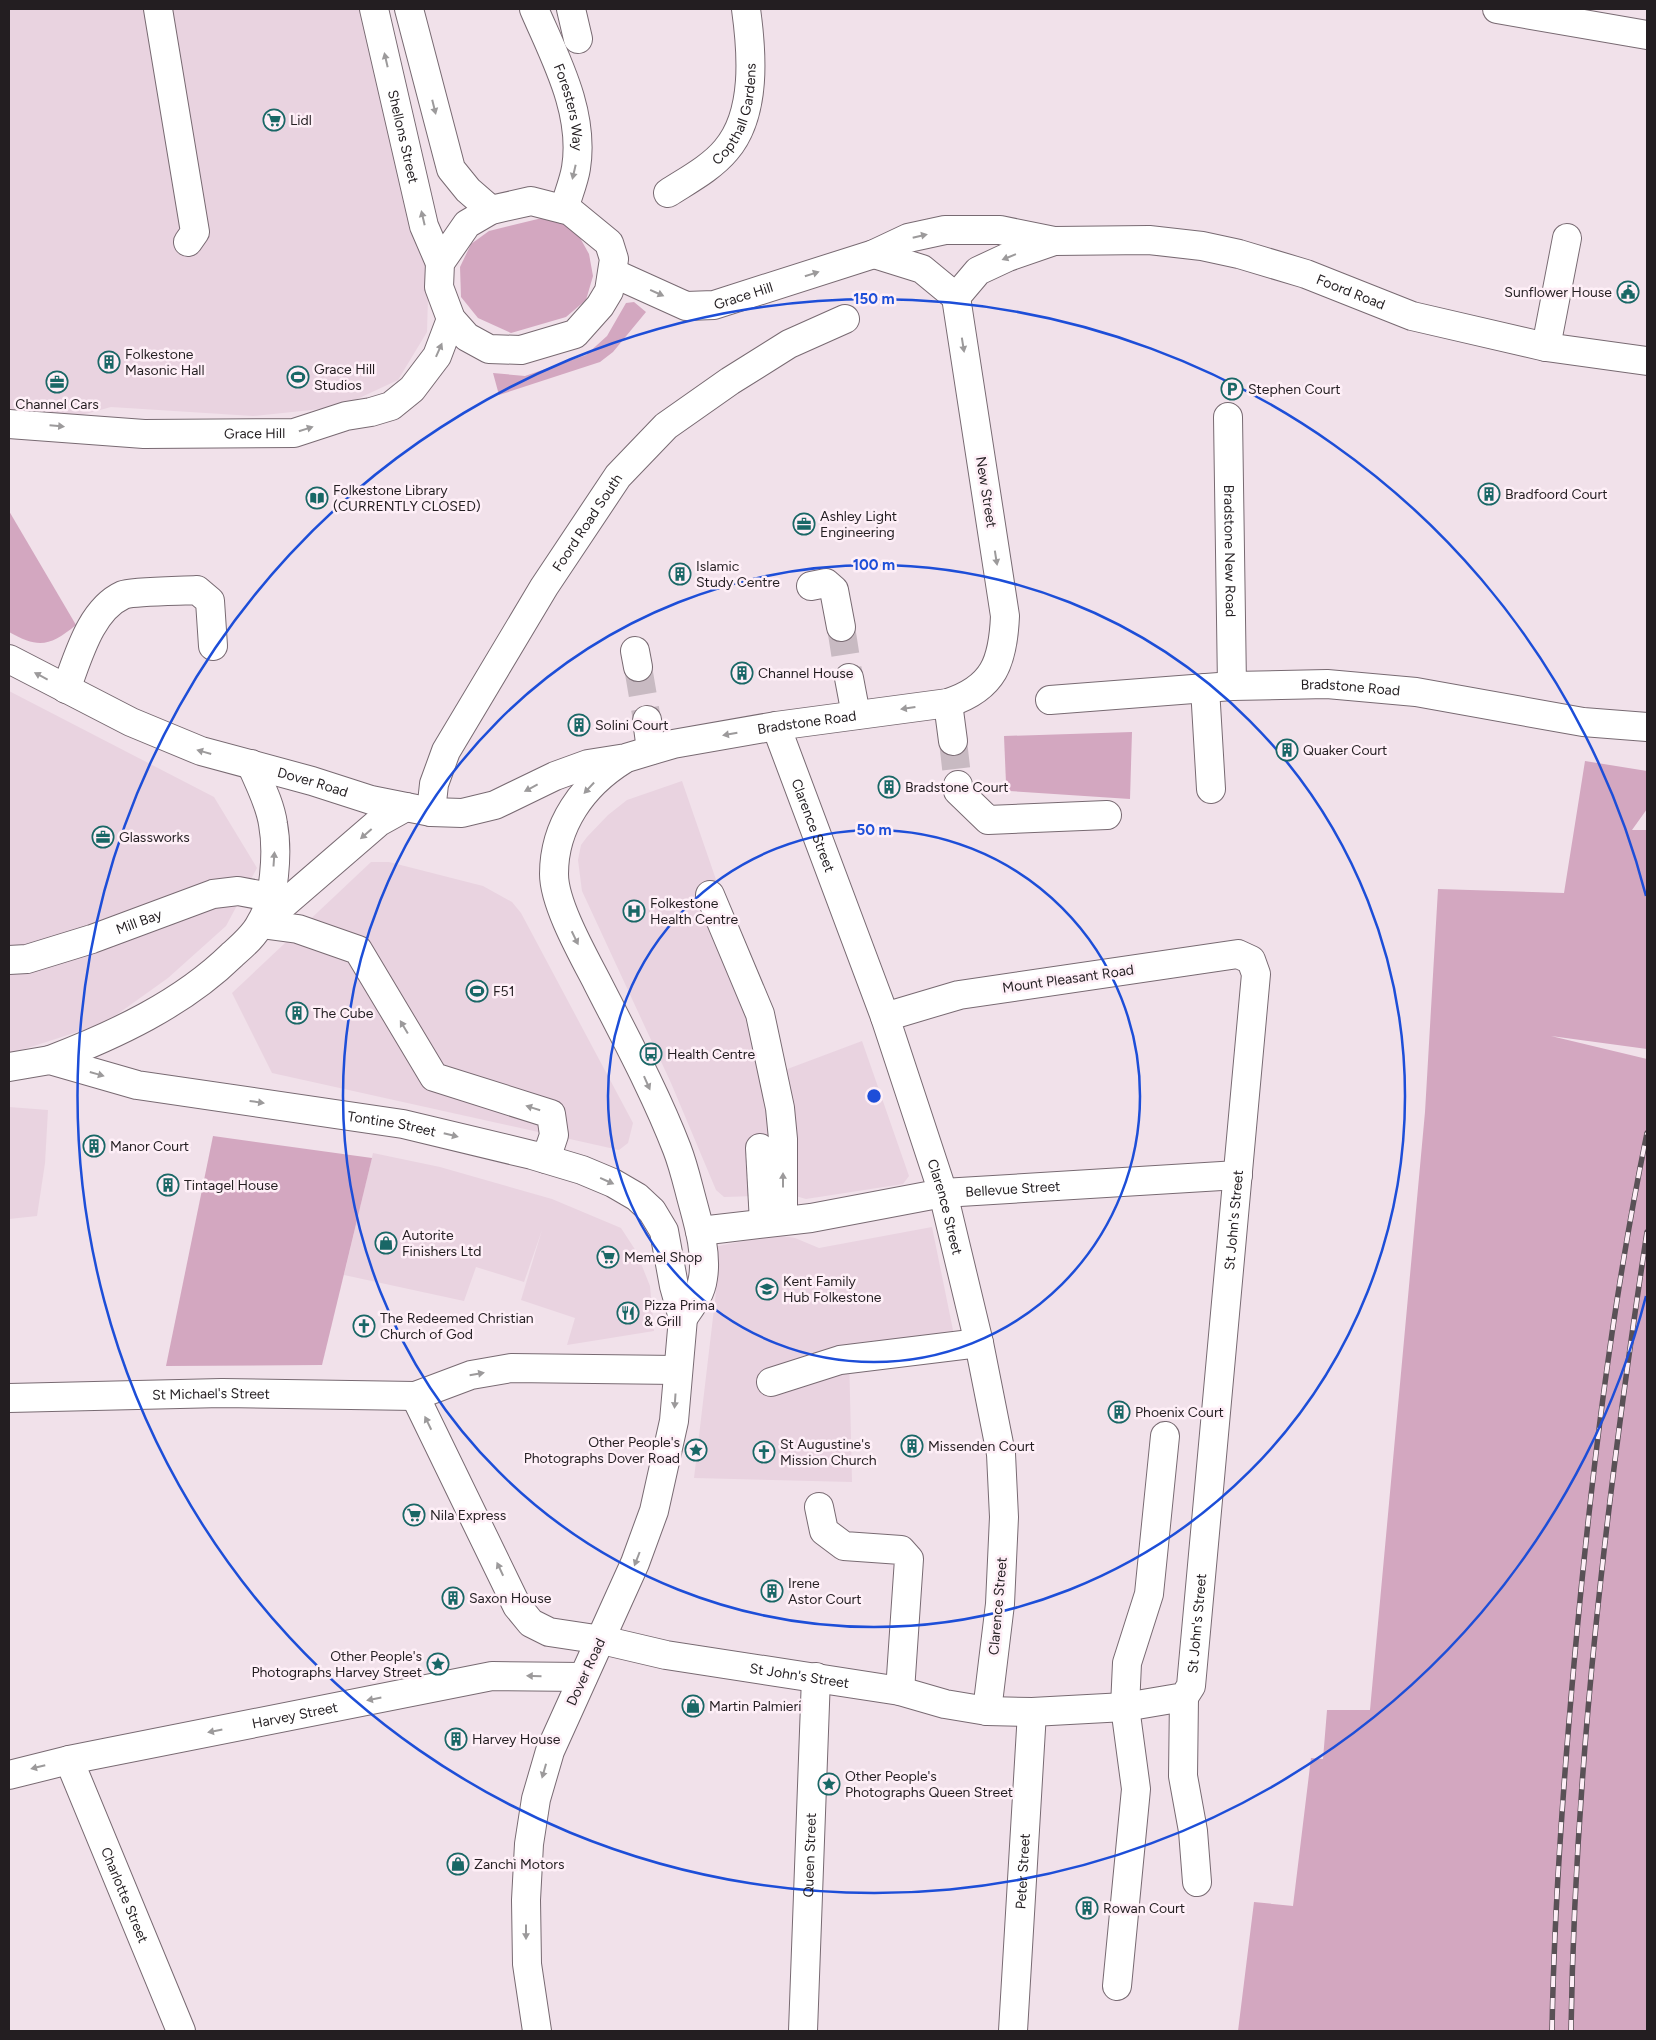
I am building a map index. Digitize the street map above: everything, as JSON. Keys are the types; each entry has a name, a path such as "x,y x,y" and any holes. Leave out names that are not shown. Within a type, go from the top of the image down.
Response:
{"street":[{"path":"158,9 195,232 188,242"},
{"name":"Shellons Street","path":"374,9 424,226 440,264"},
{"path":"409,9 452,169 468,190 491,210"},
{"name":"Foresters Way","path":"534,9 570,96 576,132 576,168 564,209"},
{"path":"571,9 578,39"},
{"name":"Copthall Gardens","path":"668,193 708,166 726,150 738,132 748,93 749,68 746,9"},
{"path":"1497,9 1647,35"},
{"path":"531,201 564,209 580,217 609,243 614,259 613,273 608,291 600,306 575,334 522,350 489,349 467,338 451,319 439,287 440,264 467,224 491,210 531,201"},
{"name":"Grace Hill","path":"613,273 686,306 714,305 874,254 908,238 945,230 1000,230 1054,240"},
{"path":"1546,347 1567,238"},
{"path":"874,254 922,270 956,297 978,271 1008,257 1054,240"},
{"name":"Foord Road","path":"1054,240 1149,240 1202,246 1239,254 1306,274 1412,316 1546,347 1647,361"},
{"name":"New Street","path":"956,297 1005,616 1004,635 996,667 985,683"},
{"name":"Grace Hill","path":"11,422 144,434 294,433 346,416 371,412 391,406 412,389 437,356 451,319"},
{"name":"Foord Road South","path":"419,809 434,784 446,751 544,587 618,476 666,426 730,381 789,344 844,319"},
{"name":"Bradstone New Road","path":"1228,417 1232,686"},
{"path":"811,586 826,583 834,590 841,627"},
{"path":"66,689 87,633 108,605 124,594 197,590 210,601 213,646"},
{"name":"Dover Road","path":"9,659 169,739 201,751 371,800 419,809 462,813 495,805 554,776 588,764 639,754"},
{"path":"849,678 856,715"},
{"name":"Bradstone Road","path":"639,754 674,744 776,726 948,703 969,696 985,683"},
{"name":"Bradstone Road","path":"1050,700 1232,686 1327,684 1406,691 1574,721 1647,727"},
{"path":"1205,688 1211,789"},
{"path":"948,703 952,742"},
{"path":"647,720 639,754 609,769 575,803 560,835 555,856 554,876 570,928 632,1050 678,1150 700,1231 704,1276 700,1294 683,1318"},
{"name":"Clarence Street","path":"776,726 885,1017 943,1193 979,1343 1001,1454 1004,1517 1000,1604 986,1711"},
{"path":"251,764 274,824 275,854 270,897 261,924"},
{"path":"958,786 958,791 988,820 1107,815"},
{"path":"50,1060 92,1044 170,1002 217,970 245,943 261,924 379,822 419,809"},
{"name":"Mill Bay","path":"9,960 27,959 92,940 214,894 238,891 270,897"},
{"path":"710,895 760,1014 780,1108 772,1144 774,1222"},
{"path":"261,924 298,929 358,950 434,1077 551,1114 554,1135 546,1159"},
{"name":"Mount Pleasant Road","path":"885,1017 969,994 1238,954 1252,960"},
{"name":"St John's Street","path":"602,1640 666,1655 900,1691 945,1704 986,1711 1032,1712 1125,1707 1184,1697 1191,1686 1256,974 1252,960"},
{"name":"Tontine Street","path":"9,1067 50,1060 137,1085 403,1124 546,1159 613,1183 636,1197 652,1211 664,1231 683,1318"},
{"name":"Bellevue Street","path":"700,1231 811,1218 943,1193 1238,1175"},
{"name":"Dover Road","path":"537,2031 527,1964 526,1900 529,1844 536,1800 550,1751 636,1563 654,1511 674,1421 683,1318"},
{"path":"771,1382 840,1360 979,1343"},
{"name":"St Michael's Street","path":"9,1398 222,1393 415,1396 471,1374 511,1368 677,1370"},
{"path":"415,1396 517,1606 531,1623 549,1632 602,1640"},
{"path":"1117,1986 1136,1789 1125,1707 1127,1663 1148,1594 1165,1436"},
{"path":"819,1507 824,1531 844,1546 901,1550 909,1559 900,1691"},
{"name":"Harvey Street","path":"9,1775 69,1760 492,1676 583,1677"},
{"name":"Queen Street","path":"803,2031 816,1678"},
{"path":"1184,1697 1183,1776 1193,1831 1197,1882"},
{"name":"Peter Street","path":"1013,2031 1032,1712"},
{"name":"Charlotte Street","path":"69,1760 181,2031"}],"shaded area":[{"path":"9,9 378,9 429,262 427,332 398,380 340,407 253,416 111,407 9,435"},
{"path":"542,218 566,223 579,236 589,254 593,276 586,300 566,317 511,333 478,318 461,297 460,267 471,244 489,231"},
{"path":"634,302 646,312 613,352 600,362 499,395 493,373 525,376 586,355 607,336 626,303"},
{"path":"9,511 76,625 51,641 37,643 9,632"},
{"path":"9,691 214,797 257,868 226,926 168,978 105,1023 9,1054"},
{"path":"1132,732 1130,799 1009,791 1006,783 1004,736"},
{"path":"1585,761 1647,771 1647,809 1632,830 1647,830 1647,1049 1551,1036 1647,1059 1647,2031 1238,2031 1254,1902 1293,1906 1311,1758 1323,1759 1327,1710 1370,1710 1425,1112 1438,889 1564,893"},
{"path":"682,781 782,1071 862,1041 909,1176 903,1184 806,1199 792,1195 724,1197 716,1190 671,1083 582,891 578,860 581,845 587,837 608,815 627,800"},
{"path":"371,862 389,862 483,886 512,902 521,913 633,1123 628,1143 619,1150 272,1073 232,993"},
{"path":"9,1107 48,1110 45,1163 37,1216 9,1219"},
{"path":"213,1136 372,1158 322,1365 166,1366"},
{"path":"373,1153 440,1167 552,1199 621,1228 636,1251 650,1286 654,1331 567,1345 575,1318 521,1300 542,1230 524,1282 476,1267 464,1301 344,1275"},
{"path":"932,1227 954,1335 849,1353 852,1482 694,1478 716,1292 713,1247 775,1235 795,1238 819,1248"}],"tunnel":[{"path":"841,627 849,678"},
{"path":"638,667 647,720"},
{"path":"953,741 958,785"}],"railway":[{"path":"1552,2031 1557,1893 1563,1801 1587,1531 1612,1331 1647,1133"},
{"path":"1571,2031 1579,1830 1586,1730 1606,1530 1647,1232"}],"place":[{"name":"Lidl","path":"274,120"},
{"name":"Sunflower House","path":"1628,292"},
{"name":"Folkestone Masonic Hall","path":"109,362"},
{"name":"Grace Hill Studios","path":"298,377"},
{"name":"Channel Cars","path":"57,382"},
{"name":"Stephen Court","path":"1232,389"},
{"name":"Bradfoord Court","path":"1489,494"},
{"name":"Folkestone Library (CURRENTLY CLOSED)","path":"317,498"},
{"name":"Ashley Light Engineering","path":"804,524"},
{"name":"Islamic Study Centre","path":"680,574"},
{"name":"Channel House","path":"742,673"},
{"name":"Solini Court","path":"579,725"},
{"name":"Quaker Court","path":"1287,750"},
{"name":"Bradstone Court","path":"889,787"},
{"name":"Glassworks","path":"103,837"},
{"name":"Folkestone Health Centre","path":"634,911"},
{"name":"F51","path":"477,991"},
{"name":"The Cube","path":"297,1013"},
{"name":"Health Centre","path":"651,1054"},
{"name":"Manor Court","path":"94,1146"},
{"name":"Tintagel House","path":"168,1185"},
{"name":"Autorite Finishers Ltd","path":"386,1243"},
{"name":"Memel Shop","path":"608,1257"},
{"name":"Kent Family Hub Folkestone","path":"767,1289"},
{"name":"Pizza Prima & Grill","path":"628,1313"},
{"name":"The Redeemed Christian Church of God","path":"364,1326"},
{"name":"Phoenix Court","path":"1119,1412"},
{"name":"Missenden Court","path":"912,1446"},
{"name":"Other People's Photographs Dover Road","path":"696,1450"},
{"name":"St Augustine's Mission Church","path":"764,1452"},
{"name":"Nila Express","path":"414,1515"},
{"name":"Irene Astor Court","path":"772,1591"},
{"name":"Saxon House","path":"453,1598"},
{"name":"Other People's Photographs Harvey Street","path":"438,1664"},
{"name":"Martin Palmieri","path":"693,1706"},
{"name":"Harvey House","path":"456,1739"},
{"name":"Other People's Photographs Queen Street","path":"829,1784"},
{"name":"Zanchi Motors","path":"458,1864"},
{"name":"Rowan Court","path":"1087,1908"}]}
